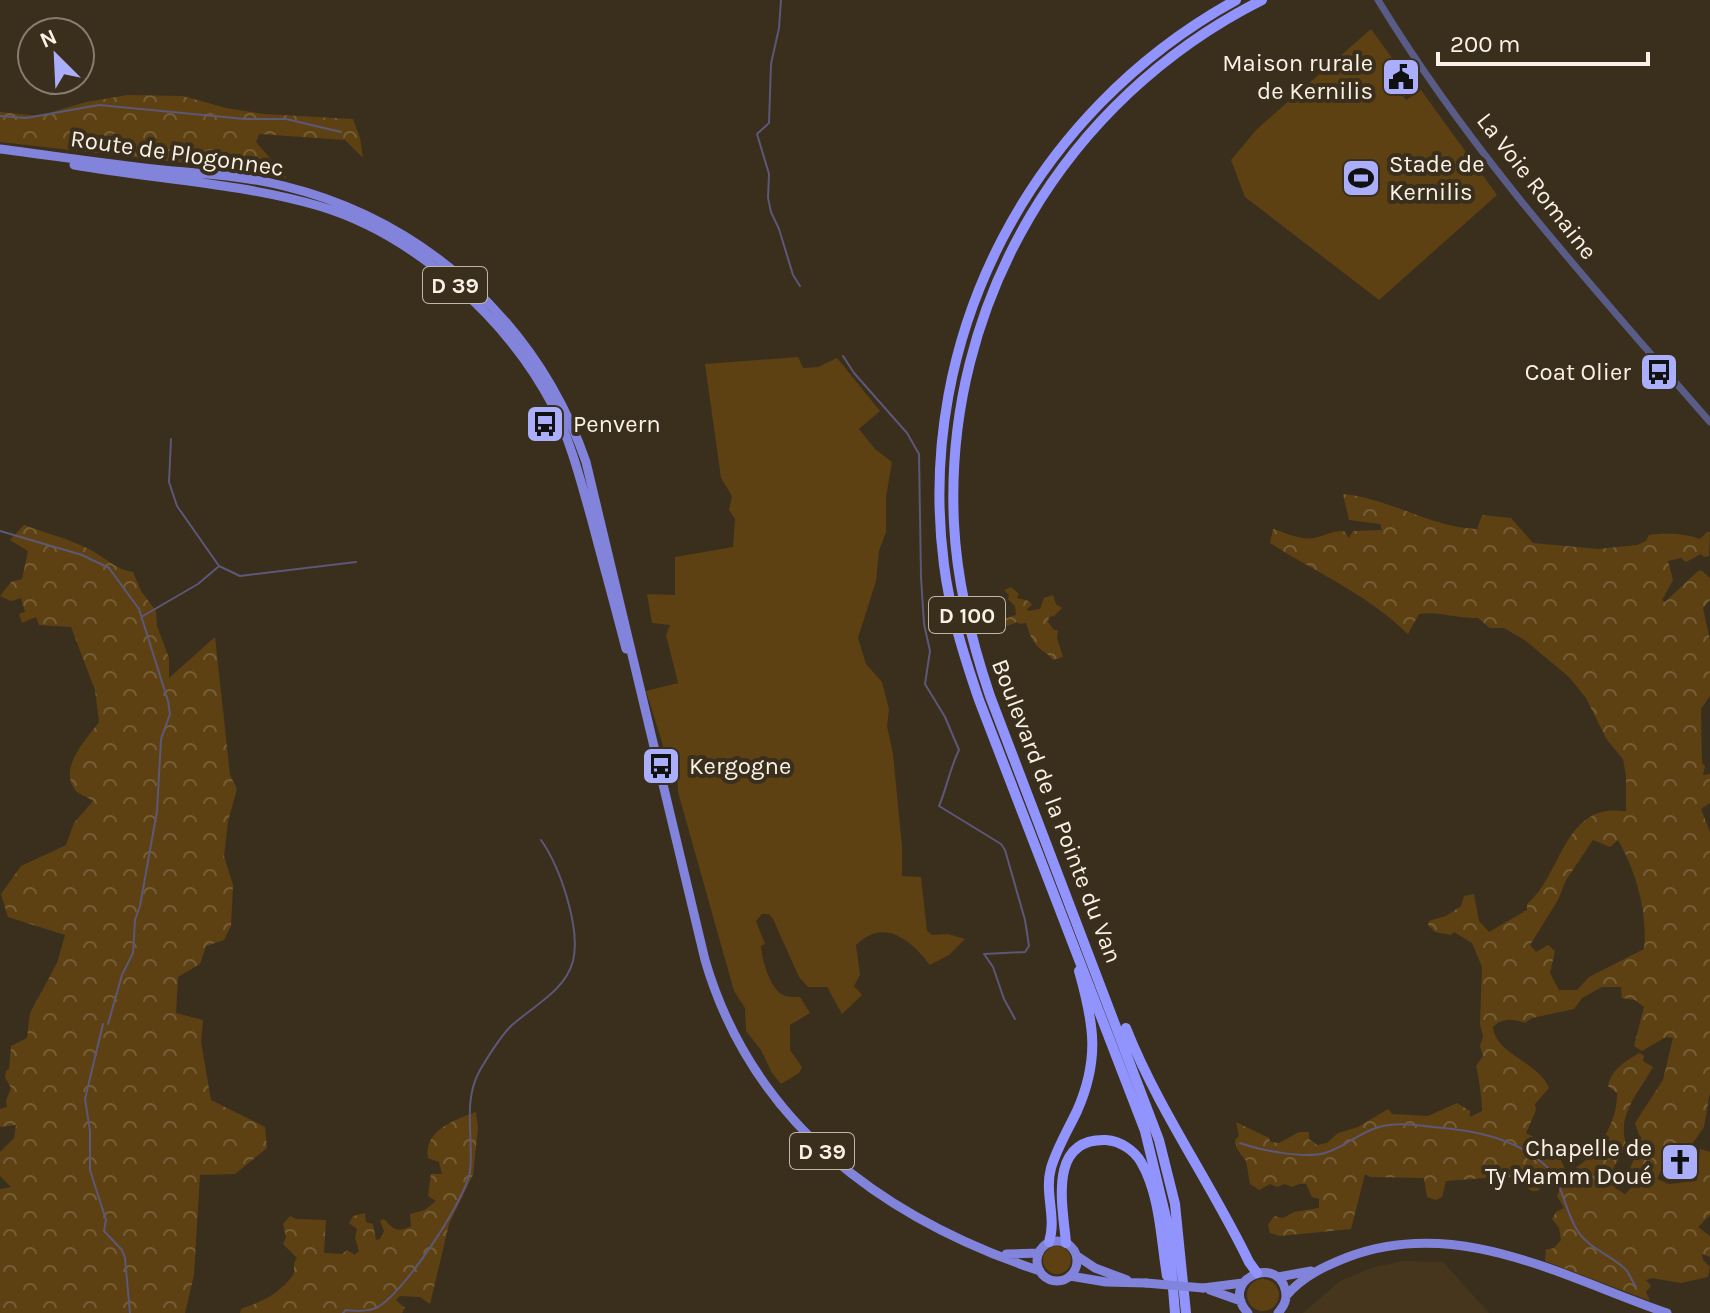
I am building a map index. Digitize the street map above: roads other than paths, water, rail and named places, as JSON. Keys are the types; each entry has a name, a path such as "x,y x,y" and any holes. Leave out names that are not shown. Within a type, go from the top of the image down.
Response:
{"highway":[{"name":"Boulevard de la Pointe du Van","path":"1174,1313 1168,1226 1153,1158 1126,1075 979,700 954,618 944,563 941,464 947,412 961,345 978,291 1009,225 1035,182 1069,137 1125,78 1170,42 1236,0"},
{"name":"Boulevard de la Pointe du Van","path":"1186,1313 1175,1204 1159,1140 1121,1032 990,696 970,631 960,583 954,526 955,454 959,411 984,311 1006,259 1033,209 1062,166 1096,124 1138,83 1186,45 1262,0"},
{"name":"D 100","path":"1013,755 1066,874 1145,1073 1257,1273"},
{"name":"D 100","path":"1049,1242 1052,1229 1050,1171 1086,1088 1093,1055 1092,1020 1078,969 1078,953"},
{"name":"D 100","path":"1066,1243 1060,1190 1061,1177 1071,1155 1092,1142 1102,1140 1124,1145 1141,1161 1152,1193 1174,1313"}],"main road":[{"name":"Route de Plogonnec","path":"0,151 288,187 344,205 390,226 430,251 463,277 496,310 528,349 570,421 596,496 708,971 728,1022 761,1080 805,1135 852,1175 905,1210 990,1252"},
{"path":"1134,1282 1095,1268 1077,1256 1066,1243 1049,1242 1039,1253 1037,1262 1040,1271 1054,1280 1070,1276 1106,1282 1203,1288 1243,1283 1257,1273 1265,1272 1283,1282 1286,1296 1278,1313"},
{"path":"1286,1296 1319,1270 1357,1254 1422,1242 1464,1245 1515,1257 1667,1313"},
{"name":"D 39","path":"990,1252 1016,1255 1039,1253"},
{"name":"D 39","path":"990,1252 1040,1271"},
{"path":"1070,1276 1076,1267 1077,1256"},
{"path":"1278,1277 1319,1270"},
{"path":"1243,1283 1241,1301 1248,1313"},
{"path":"1203,1288 1241,1301"}],"street":[{"name":"La Voie Romaine","path":"1378,0 1500,177 1549,238 1710,422"}],"waterway":[{"path":"781,0 771,64 769,123 757,134 769,174 771,212 793,275 800,286"},
{"path":"0,116 26,118 99,105 245,119 286,119 341,132"},
{"path":"843,356 854,373 907,433 919,454 921,577 924,624 930,651 925,684 945,717 959,750 939,806 1001,844 1005,850 1025,920 1029,946 1025,952 984,954 993,967 1015,1019"},
{"path":"171,439 169,482 177,506 219,566 240,576 356,562"},
{"path":"0,531 82,555 109,568 139,609 168,701 170,714 161,739 157,811 135,920 133,953 122,975 108,1024"},
{"path":"143,616 198,584 218,567"},
{"path":"343,1313 346,1310 376,1308 387,1300 431,1246 457,1203 470,1171 471,1094 480,1070 507,1031 556,989 569,972 575,947 571,915 562,881 541,840"},
{"path":"103,1024 85,1099 90,1131 90,1170 106,1220 104,1231 122,1250 125,1258 130,1313"},
{"path":"1240,1143 1282,1153 1316,1155 1371,1130 1399,1124 1463,1130 1508,1142 1547,1167 1557,1182 1579,1233 1622,1266 1636,1287"}],"place":[{"name":"Maison rurale de Kernilis","path":"1401,77"},
{"name":"Stade de Kernilis","path":"1361,178"},
{"name":"Coat Olier","path":"1659,372"},
{"name":"Penvern","path":"545,424"},
{"name":"Kergogne","path":"661,766"},
{"name":"Chapelle de Ty Mamm Doué","path":"1680,1162"}]}
